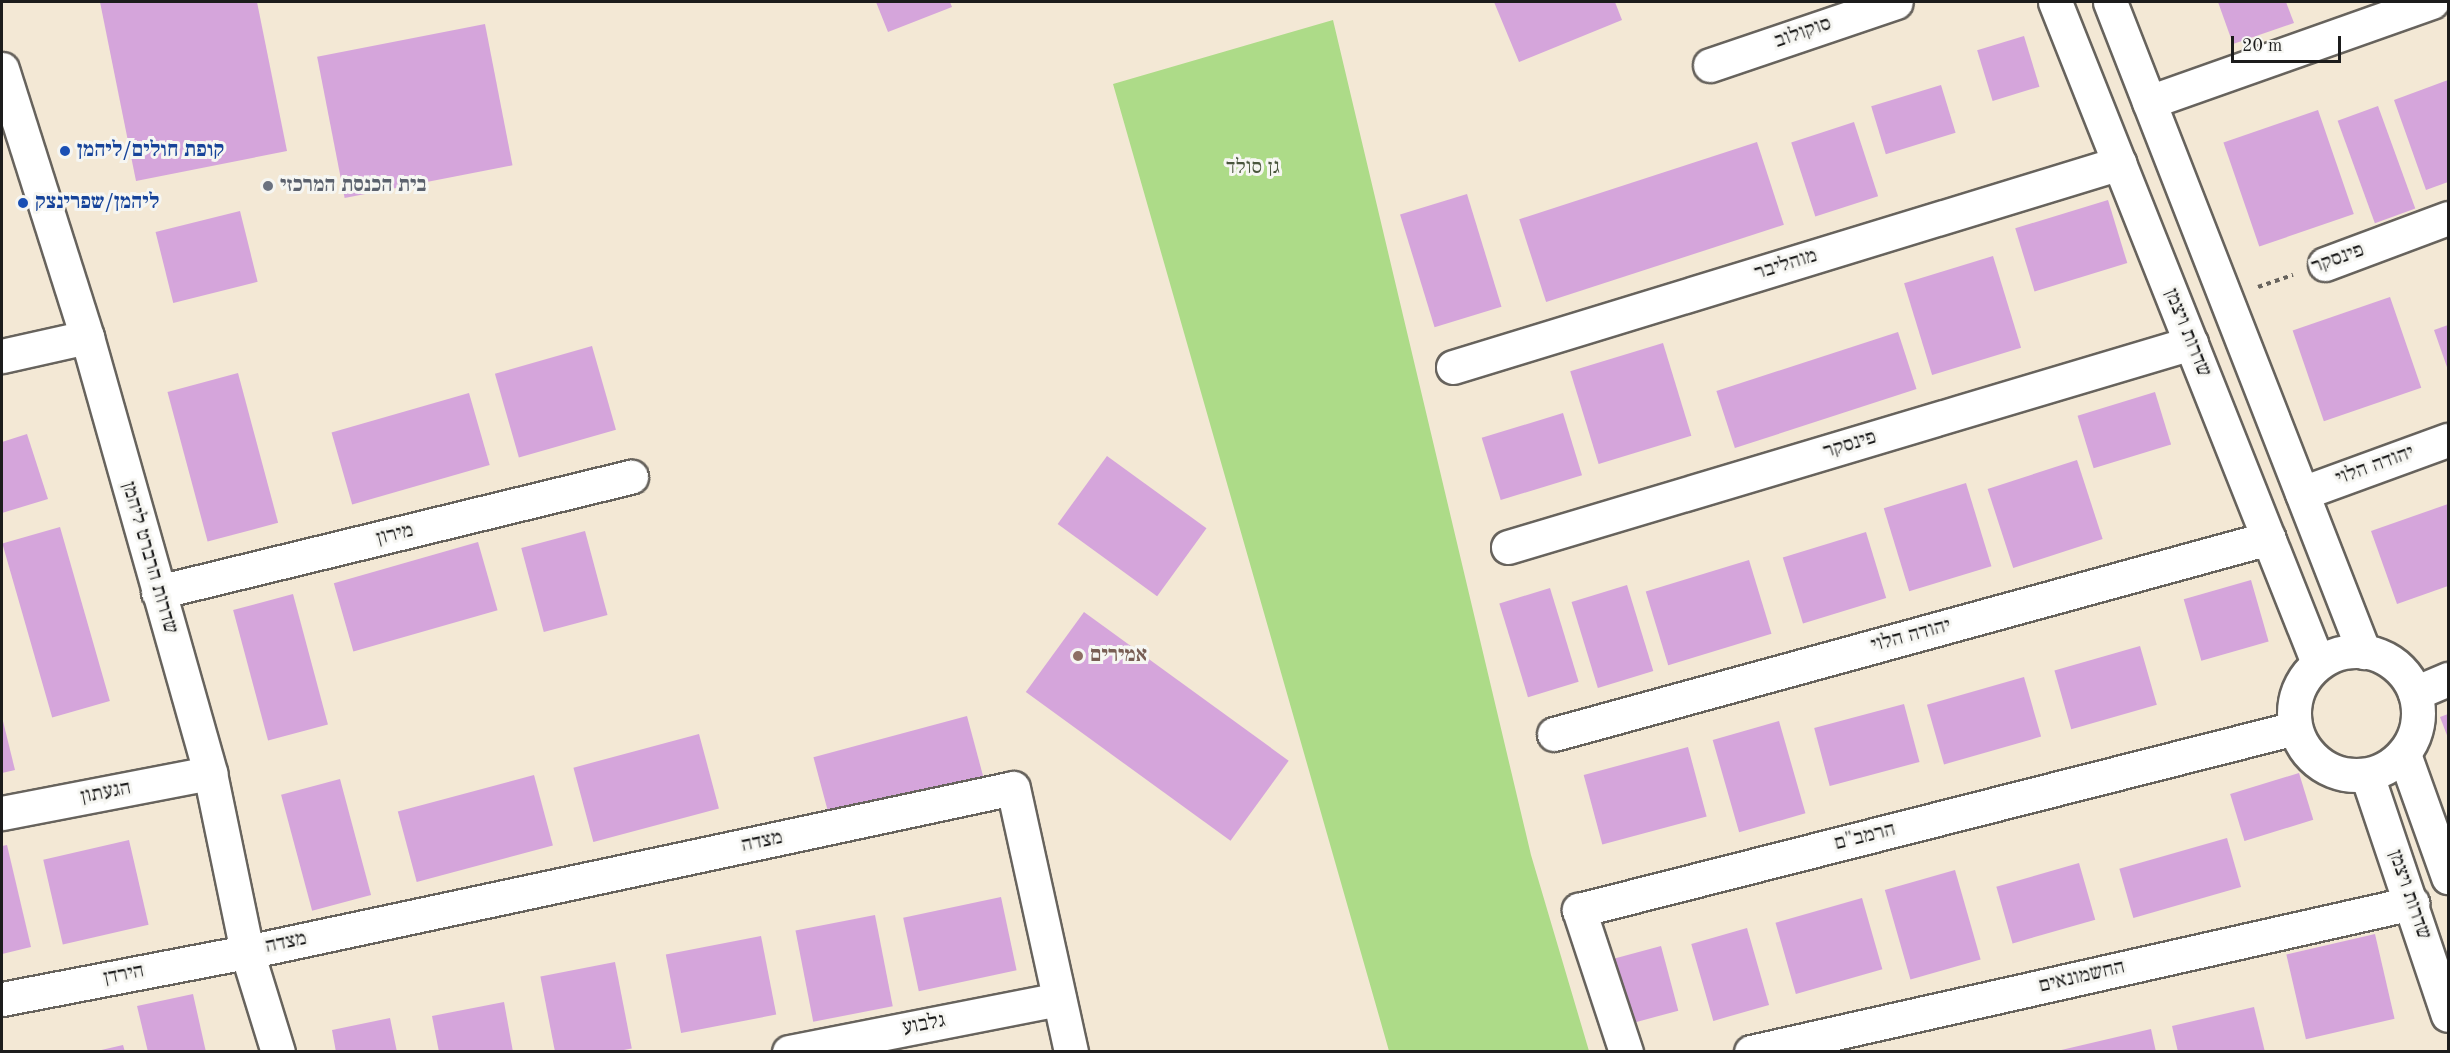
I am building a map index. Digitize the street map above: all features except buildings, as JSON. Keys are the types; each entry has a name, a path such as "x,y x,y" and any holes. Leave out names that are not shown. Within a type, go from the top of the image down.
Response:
{"street":[{"name":"סוקולוב","path":"1710,65 1896,2"},
{"name":"שדרות ויצמן","path":"2055,2 2318,663"},
{"path":"2110,2 2364,652"},
{"path":"2149,102 2432,2"},
{"name":"שדרות הרברט ליהמן","path":"2,69 87,337 210,773 247,952 278,1052"},
{"name":"מוהליבר","path":"1452,367 2120,163"},
{"name":"פינסקר","path":"2325,264 2448,218"},
{"path":"2,356 87,337"},
{"name":"פינסקר","path":"1508,548 2191,343"},
{"name":"יהודה הלוי","path":"2302,493 2448,440"},
{"name":"מירון","path":"158,592 631,477"},
{"name":"יהודה הלוי","path":"1554,734 2269,538"},
{"path":"2348,651 2364,652 2396,665 2415,693 2418,715 2415,735 2404,754 2387,768 2367,775 2348,775 2314,759 2302,745 2295,728 2297,692 2318,663 2348,651"},
{"path":"2415,693 2448,680"},
{"name":"הרמב\"ם","path":"1626,1052 1579,910 2295,728"},
{"name":"שדרות ויצמן","path":"2404,754 2448,877"},
{"name":"הגעתון","path":"2,813 210,773"},
{"name":"שדרות ויצמן","path":"2367,775 2412,903 2448,1016"},
{"name":"מצדה","path":"247,952 1013,788 1071,1052"},
{"name":"החשמונאים","path":"1751,1052 2412,903"},
{"name":"הירדן","path":"2,999 247,952"},
{"name":"גלבוע","path":"789,1052 1059,999"}],"path":[{"name":"פינסקר","path":"2226,298 2325,264"}],"green space":[{"name":"גן סולד","path":"1333,20 1531,855 1589,1051 1389,1051 1113,84"}],"place":[{"name":"קופת חולים/ליהמן","path":"65,151"},
{"name":"בית הכנסת המרכזי","path":"268,186"},
{"name":"ליהמן/שפרינצק","path":"23,203"},
{"name":"אמירים","path":"1078,656"}]}
